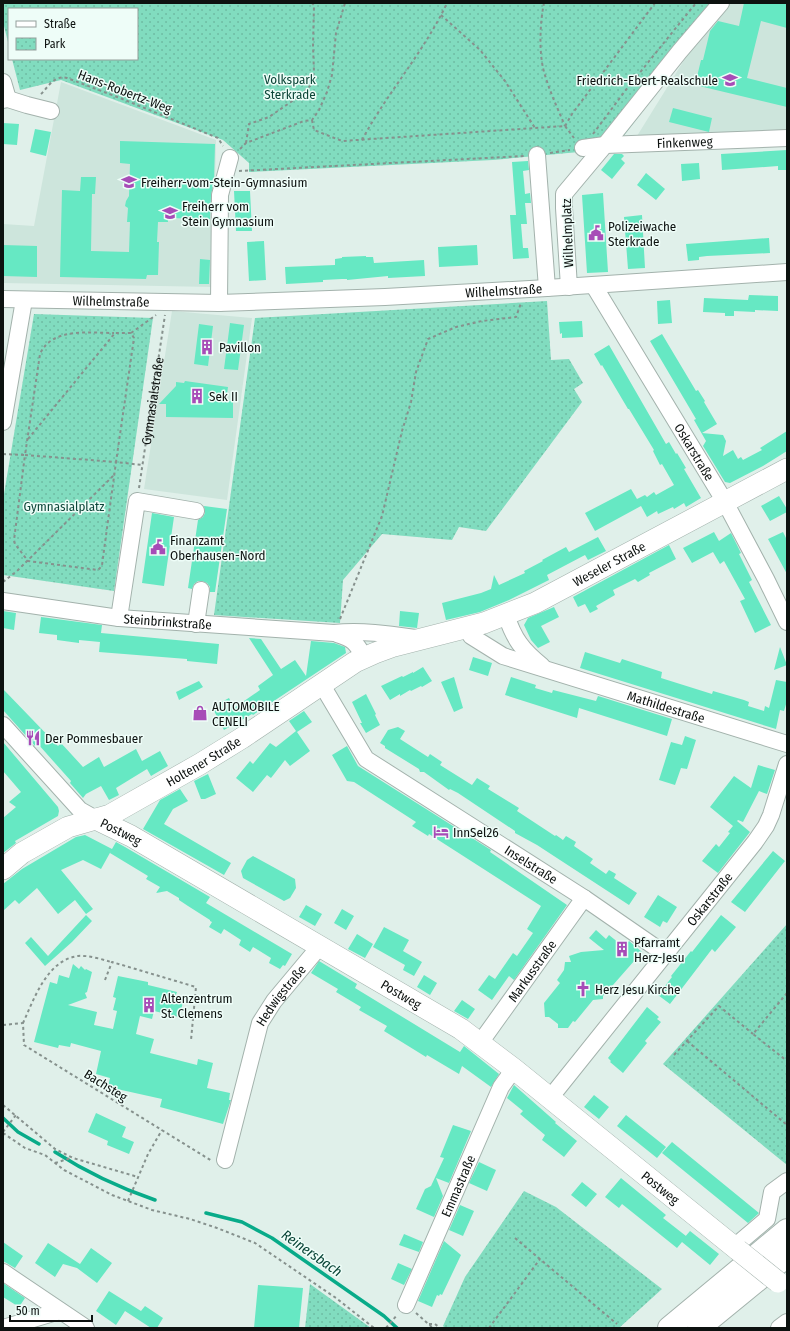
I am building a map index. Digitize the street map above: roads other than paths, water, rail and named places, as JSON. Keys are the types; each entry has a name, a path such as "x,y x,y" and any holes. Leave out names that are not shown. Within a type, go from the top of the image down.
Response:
{"highway":[{"path":"669,1328 787,1230"},
{"path":"699,1328 787,1256"}],"main road":[{"name":"Weseler Straße","path":"422,639 466,628 506,615 535,603 787,469"},
{"name":"Holtener Straße","path":"3,869 22,853 68,826 96,819 120,809 236,742 365,658 394,646 422,639"},
{"name":"Postweg","path":"96,819 131,836 461,1029 514,1069 782,1286"}],"street":[{"name":"Wilhelmplatz","path":"569,287 564,194 720,3"},
{"path":"3,82 6,99 51,111"},
{"name":"Finkenweg","path":"583,148 605,145 787,138"},
{"path":"537,155 547,288"},
{"path":"219,303 220,195 228,164"},
{"path":"542,211 564,208"},
{"name":"Wilhelmstraße","path":"3,299 167,304 219,303 526,290 787,272"},
{"name":"Oskarstraße","path":"594,286 725,502 787,622"},
{"path":"3,422 24,300"},
{"path":"119,618 144,503 196,511"},
{"path":"196,624 201,590"},
{"name":"Steinbrinkstraße","path":"3,601 119,618 334,633 358,632 390,634 422,639"},
{"name":"Mathildestraße","path":"506,615 516,640 525,651 546,670"},
{"name":"Mathildestraße","path":"466,628 471,636 503,656 787,744"},
{"name":"Steinbrinkstraße","path":"334,633 351,639 356,643 365,658"},
{"name":"Inselstraße","path":"322,685 366,759 584,898 666,954"},
{"name":"Postweg","path":"3,725 80,810 96,819"},
{"name":"Oskarstraße","path":"550,1098 755,842 766,826 775,804 787,764"},
{"name":"Markusstraße","path":"480,1043 584,898"},
{"name":"Hedwigstraße","path":"220,1161 231,1142 252,1050 260,1023 266,1011 320,946"},
{"name":"Emmastraße","path":"406,1305 501,1087 514,1069"},
{"path":"736,1248 767,1219 772,1192 787,1181"},
{"path":"3,1272 86,1328"},
{"path":"3,1328 60,1311"},
{"path":"779,1328 787,1322"}],"waterway":[{"name":"Reinersbach","path":"3,1118 18,1132 39,1144"},
{"name":"Reinersbach","path":"55,1152 104,1179 155,1200"},
{"name":"Reinersbach","path":"206,1213 242,1222 272,1238 384,1316 397,1328"}],"place":[{"name":"Friedrich-Ebert-Realschule","path":"730,80"},
{"name":"Freiherr-vom-Stein-Gymnasium","path":"129,182"},
{"name":"Freiherr vom Stein Gymnasium","path":"170,213"},
{"name":"Polizeiwache Sterkrade","path":"596,233"},
{"name":"Pavillon","path":"207,347"},
{"name":"Sek II","path":"197,396"},
{"name":"Finanzamt Oberhausen-Nord","path":"158,547"},
{"name":"AUTOMOBILE CENELI","path":"200,713"},
{"name":"Der Pommesbauer","path":"33,738"},
{"name":"InnSel26","path":"441,832"},
{"name":"Pfarramt Herz-Jesu","path":"622,949"},
{"name":"Herz Jesu Kirche","path":"583,989"},
{"name":"Altenzentrum St. Clemens","path":"149,1005"}],"park label":[{"name":"Volkspark Sterkrade","path":"290,86"},
{"name":"Gymnasialplatz","path":"64,506"}]}
